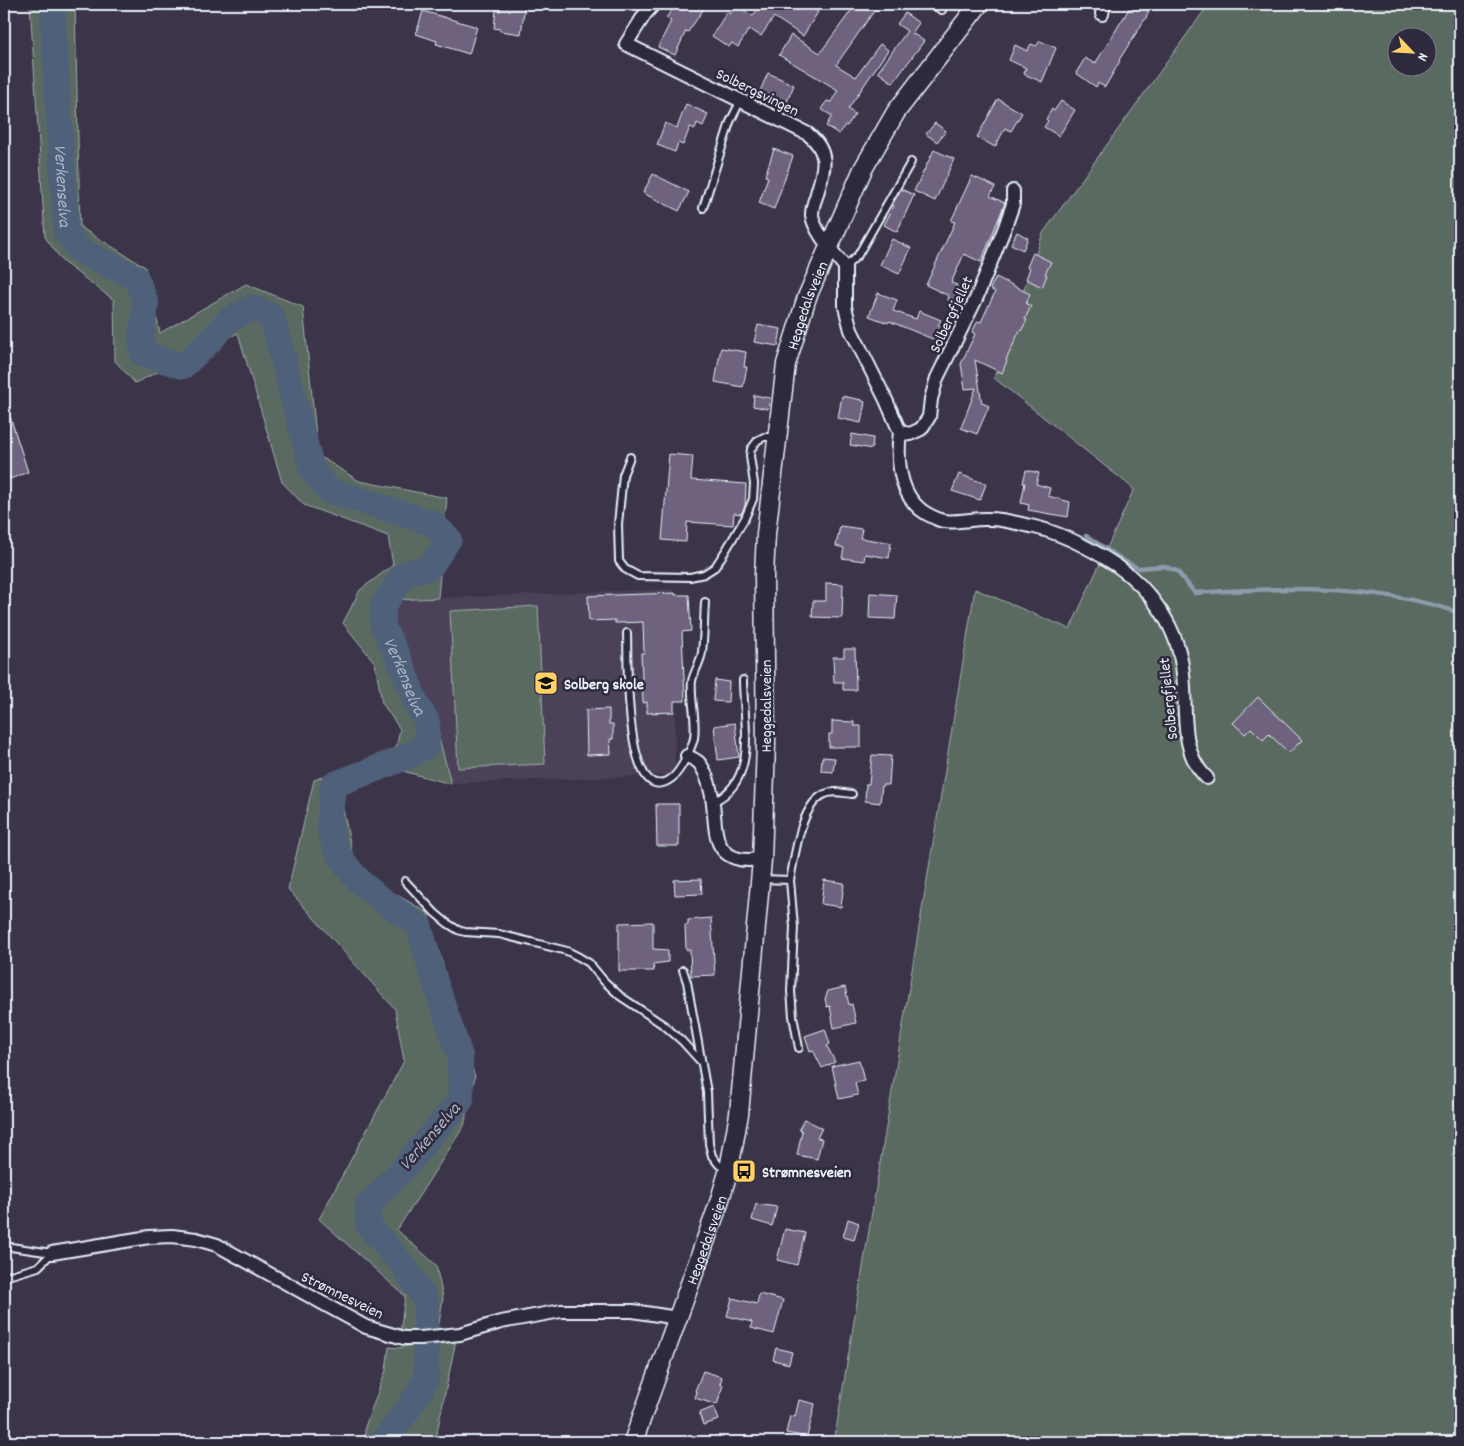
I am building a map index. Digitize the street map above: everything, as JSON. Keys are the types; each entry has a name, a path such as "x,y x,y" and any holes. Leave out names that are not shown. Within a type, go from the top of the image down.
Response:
{"main road":[{"name":"Heggedalsveien","path":"632,1442 718,1206 729,1169 739,1114 762,860 766,744 764,575 766,534 786,364 807,297 863,169 896,112 979,4"}],"street":[{"name":"Solbergsvingen","path":"654,4 644,14 626,44 808,134 819,143 824,156 824,169 812,216 816,227 828,246"},
{"name":"Solbergfjellet","path":"900,432 910,434 921,429 929,417 931,399 937,378 976,299 1013,204 1013,191"},
{"path":"828,246 846,267"},
{"name":"Solbergfjellet","path":"846,267 845,307 851,330 900,432 897,453 900,474 907,493 917,507 943,521 990,519 1032,526 1069,538 1115,564 1140,584 1156,602 1170,626 1183,672 1189,751 1198,768 1207,778"},
{"path":"687,756 700,763 706,778 713,802 716,838 723,850 732,857 762,860"},
{"name":"Strømnesveien","path":"52,1253 150,1237 172,1236 196,1239 224,1249 366,1326 404,1338 460,1334 501,1322 561,1311 633,1311 677,1318"}],"lane":[{"path":"931,4 942,10"},
{"path":"703,208 730,122 741,100"},
{"path":"846,267 858,255 911,162"},
{"path":"630,456 623,475 618,524 619,561 625,569 638,576 690,577 704,574 715,567 726,550 745,518 753,499 754,484 750,456 751,449 758,440 777,436"},
{"path":"627,633 630,720 640,769 646,777 654,782 665,782 674,777 687,756 694,738 692,680 702,654 705,602"},
{"path":"713,802 722,798 730,791 742,771 747,740 743,680"},
{"path":"799,1048 791,991 794,927 790,880 803,824 812,803 825,794 832,792 852,794"},
{"path":"760,879 790,880"},
{"path":"405,881 435,913 458,930 499,934 567,952 589,963 620,996 665,1026 702,1063"},
{"path":"683,970 707,1092 709,1144 712,1156 719,1165 729,1169"},
{"name":"Strømnesveien","path":"4,1246 52,1253"},
{"path":"4,1277 38,1268 52,1253"}],"shaded area":[{"name":"Solberg skole","path":"674,589 675,775 451,783 432,711 402,656 380,629 392,600"}],"green space":[{"path":"30,4 75,4 80,227 145,267 160,333 246,284 303,307 318,455 359,481 447,498 438,598 392,600 380,630 401,656 432,710 451,784 395,769 340,795 356,871 428,913 475,1077 464,1126 397,1230 436,1265 443,1298 437,1336 399,1341 405,1296 319,1219 404,1061 395,1009 288,889 314,780 396,749 400,729 382,703 375,663 343,623 360,590 393,565 388,536 304,505 282,482 238,333 135,383 115,361 114,300 63,262 45,237"},
{"path":"1209,4 1460,4 1460,1442 834,1442 975,589 1070,629 1134,489 994,378 1043,233"},
{"path":"538,606 545,764 458,768 450,611"},
{"path":"457,1335 435,1442 365,1442 365,1427 386,1370 389,1347 400,1348"}],"building":[{"path":"501,4 525,4 521,34 500,31 500,29 494,28 496,10 500,11"},
{"path":"676,4 707,4 688,32 686,31 675,55 658,47 671,21 666,18"},
{"path":"761,4 805,4 818,12 803,36 774,17 761,36 749,29 738,47 732,43 729,47 712,36 727,12 730,14 736,5 753,16"},
{"path":"856,4 879,4 836,65 856,77 880,44 888,50 848,109 855,114 839,134 826,126 832,116 821,109 827,101 831,102 838,90 779,55 791,35 820,53"},
{"path":"1132,4 1137,4 1149,12 1119,60 1105,87 1098,83 1096,87 1076,73 1085,58 1095,64"},
{"path":"423,11 477,27 469,54 436,44 437,41 416,34"},
{"path":"905,13 919,23 912,33 924,41 893,83 878,72 907,31 897,24"},
{"path":"1040,41 1056,48 1042,82 1024,74 1026,68 1009,60 1015,45 1027,51 1031,44 1036,46"},
{"path":"768,73 794,85 786,104 760,91"},
{"path":"998,99 1022,113 1011,131 1005,128 995,147 977,137"},
{"path":"1061,101 1075,110 1059,136 1044,127 1052,109 1054,111"},
{"path":"686,104 708,114 703,126 697,123 695,129 690,127 683,145 678,143 675,152 657,145 665,123 677,128"},
{"path":"935,123 946,131 937,142 926,134"},
{"path":"774,149 793,156 774,209 759,203 768,177 765,176"},
{"path":"934,150 954,159 935,201 914,191"},
{"path":"653,174 689,192 679,211 643,193"},
{"path":"972,176 995,187 990,196 1005,203 981,262 964,254 951,283 968,293 962,307 948,300 949,296 926,285 955,222 951,221"},
{"path":"901,189 914,195 897,232 884,225"},
{"path":"1017,232 1028,238 1023,250 1011,244"},
{"path":"892,239 911,248 899,274 880,265"},
{"path":"1033,253 1051,262 1045,274 1047,275 1042,287 1026,279 1030,268 1027,267"},
{"path":"996,277 1030,294 1026,304 1031,306 1025,319 1027,320 1020,330 1002,373 975,360 982,403 989,406 977,434 961,428 976,388 965,389 961,364 975,334 972,332 978,321 981,322 995,292 990,289"},
{"path":"878,293 897,300 893,311 916,319 919,311 941,320 938,325 944,328 940,339 936,337 935,340 889,321 888,323 869,316"},
{"path":"758,325 781,329 778,346 754,342"},
{"path":"721,348 746,352 744,367 747,367 743,387 715,382"},
{"path":"754,395 770,398 768,409 753,406"},
{"path":"842,396 865,402 861,423 838,418"},
{"path":"4,407 7,407 28,472 10,479 4,462"},
{"path":"852,434 873,438 872,449 850,445"},
{"path":"669,454 693,456 691,480 746,484 745,506 741,514 734,513 733,525 687,522 686,542 662,540"},
{"path":"1026,470 1039,473 1036,484 1050,488 1048,496 1070,502 1068,517 1028,510 1029,505 1021,503"},
{"path":"959,474 986,484 980,500 952,491"},
{"path":"840,526 862,529 860,538 891,543 889,558 865,554 864,561 842,558 844,548 836,546"},
{"path":"826,583 843,584 842,618 812,617 813,601 826,601"},
{"path":"675,593 675,595 689,595 691,631 682,632 685,701 674,701 674,712 647,713 647,702 643,703 641,653 644,653 643,622 615,623 615,620 589,621 588,596"},
{"path":"870,593 897,595 895,619 869,618"},
{"path":"844,649 855,649 856,690 843,690 843,682 834,682 833,657 844,657"},
{"path":"715,680 729,682 728,702 713,701"},
{"path":"1258,697 1302,740 1289,753 1269,734 1263,740 1251,728 1245,734 1233,723"},
{"path":"609,709 609,724 613,724 613,739 610,739 611,754 587,755 586,710"},
{"path":"832,721 854,722 854,726 861,726 861,747 829,747"},
{"path":"735,723 739,757 718,760 714,726"},
{"path":"872,755 891,756 889,785 882,785 880,803 865,801 866,784 869,784"},
{"path":"822,757 835,758 833,772 821,771"},
{"path":"656,804 679,804 679,846 657,846"},
{"path":"701,879 702,894 675,895 674,880"},
{"path":"824,880 844,883 841,907 821,904"},
{"path":"711,918 715,975 691,976 690,950 686,950 685,925 688,925 688,920"},
{"path":"653,922 653,949 668,950 668,962 653,964 654,971 619,971 619,923"},
{"path":"845,987 849,1005 852,1004 856,1023 834,1028 830,1006 827,1007 825,999 828,991"},
{"path":"825,1029 830,1044 827,1046 835,1062 822,1068 813,1050 810,1051 805,1036"},
{"path":"859,1060 864,1081 855,1083 858,1095 839,1099 832,1066"},
{"path":"804,1119 822,1128 817,1138 822,1139 817,1159 797,1155 802,1131 799,1129"},
{"path":"756,1204 777,1207 772,1226 752,1220"},
{"path":"848,1219 859,1223 854,1240 843,1237"},
{"path":"785,1229 805,1233 797,1265 777,1260"},
{"path":"759,1294 783,1300 774,1334 751,1328 752,1322 727,1316 732,1298 757,1304"},
{"path":"776,1348 792,1352 789,1364 773,1360"},
{"path":"703,1371 722,1377 720,1384 723,1385 717,1405 695,1398 697,1392 695,1391"},
{"path":"799,1400 815,1404 807,1437 786,1433 790,1416 795,1417"},
{"path":"714,1407 719,1420 703,1425 699,1413"}],"waterway":[{"name":"Verkenselva","path":"52,4 66,232 79,250 136,278 146,303 141,339 143,354 183,366 230,319 252,308 272,316 312,470 328,490 432,523 449,539 430,567 404,574 383,606 383,627 400,661 416,704 427,722 427,745 409,756 333,785 331,811 331,835 337,851 346,865 379,898 419,925 431,970 460,1056 461,1100 402,1170 368,1205 368,1225 404,1266 426,1301 426,1380 409,1408 383,1442"},
{"path":"1086,536 1138,568 1164,566 1177,571 1195,593 1295,589 1362,592 1428,604 1460,613"}],"place":[{"name":"Solberg skole","path":"546,683"},
{"name":"Strømnesveien","path":"744,1171"}]}
